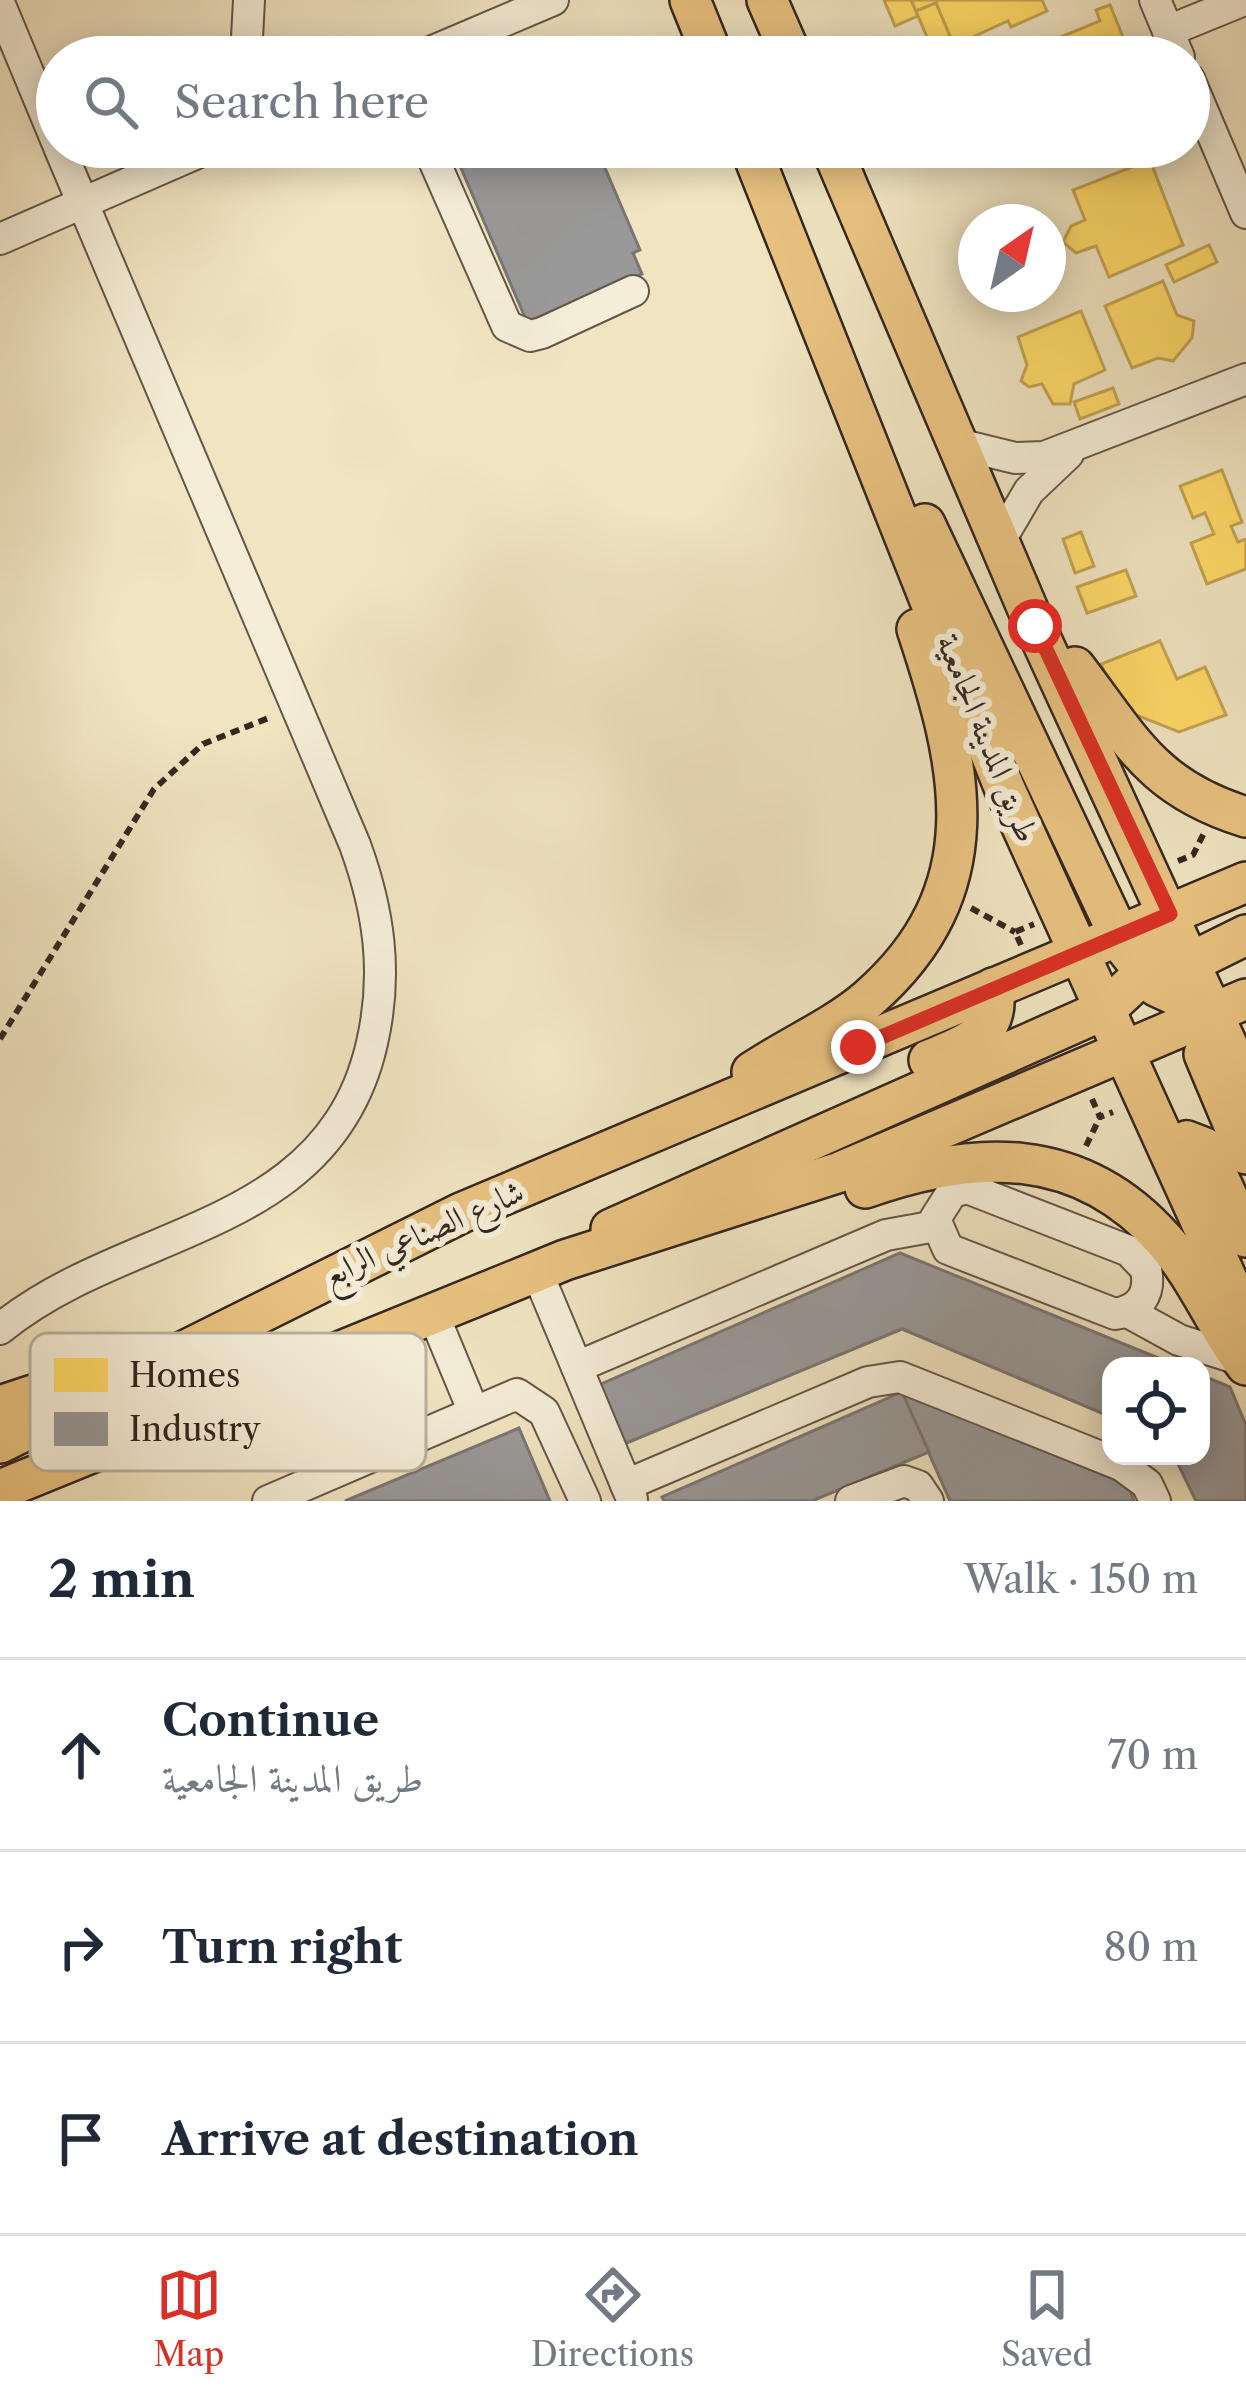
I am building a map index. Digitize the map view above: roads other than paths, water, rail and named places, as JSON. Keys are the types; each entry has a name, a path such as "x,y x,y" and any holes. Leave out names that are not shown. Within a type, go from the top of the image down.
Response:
{"main road":[{"path":"690,0 705,36"},
{"path":"767,0 783,36"},
{"name":"طريق المدينة الجامعية","path":"759,168 886,478 1004,787 1171,1152 1245,1349"},
{"path":"840,168 1035,626 1170,914 1172,981 1246,1086"},
{"path":"698,1115 776,1055 865,1001 904,963 943,894 953,866 960,811 955,756 888,539 886,478"},
{"path":"886,478 908,500 948,565 1172,981 1246,1154"},
{"path":"1035,626 1070,660 1137,755 1169,783 1246,818"},
{"path":"1170,914 1246,882"},
{"path":"392,1333 551,1266 840,1172 1125,1052 1172,981 1170,914"},
{"path":"551,1266 620,1224 1172,981 1246,934"},
{"path":"1079,952 1172,981"},
{"name":"شارع الصناعي الرابع","path":"224,1333 461,1213 1079,952"},
{"path":"620,1224 670,1175 975,1040 990,1026 996,1007 993,988"},
{"path":"1171,1152 1187,1141 1205,1148 1246,1237"},
{"path":"551,1266 677,1250 730,1237 908,1173 1000,1159 1071,1175 1132,1209 1166,1242 1245,1349"},
{"path":"0,1406 30,1397"},
{"name":"شارع الصناعي الرابع","path":"0,1443 30,1428"},
{"path":"0,1490 48,1471"},
{"path":"42,1501 93,1471"}],"street":[{"path":"247,36 249,0"},
{"path":"468,36 553,0"},
{"path":"1155,0 1171,36"},
{"path":"1187,36 1244,0"},
{"path":"0,5 36,91"},
{"path":"1210,128 1246,213"},
{"path":"0,1329 50,1295 253,1202 323,1147 367,1068 377,1023 380,932 355,845 68,168"},
{"path":"0,239 165,168"},
{"path":"437,168 507,326 530,336 542,333 633,291"},
{"path":"958,444 1015,458 1073,450 1246,379"},
{"path":"999,542 1029,490 1073,450"},
{"path":"1128,1312 1138,1305 1149,1282 1139,1258 1129,1251 967,1188 940,1204 936,1226 948,1249 1102,1311 1128,1312 1179,1340 1245,1349"},
{"path":"577,1367 886,1235 936,1226"},
{"path":"551,1266 577,1367 629,1493 868,1382 900,1377 1121,1465 1147,1484 1155,1501"},
{"path":"434,1316 473,1410"},
{"path":"426,1431 506,1396 537,1403 585,1501"},
{"path":"268,1501 336,1471"},
{"path":"851,1501 904,1481 918,1486 928,1501"}]}
